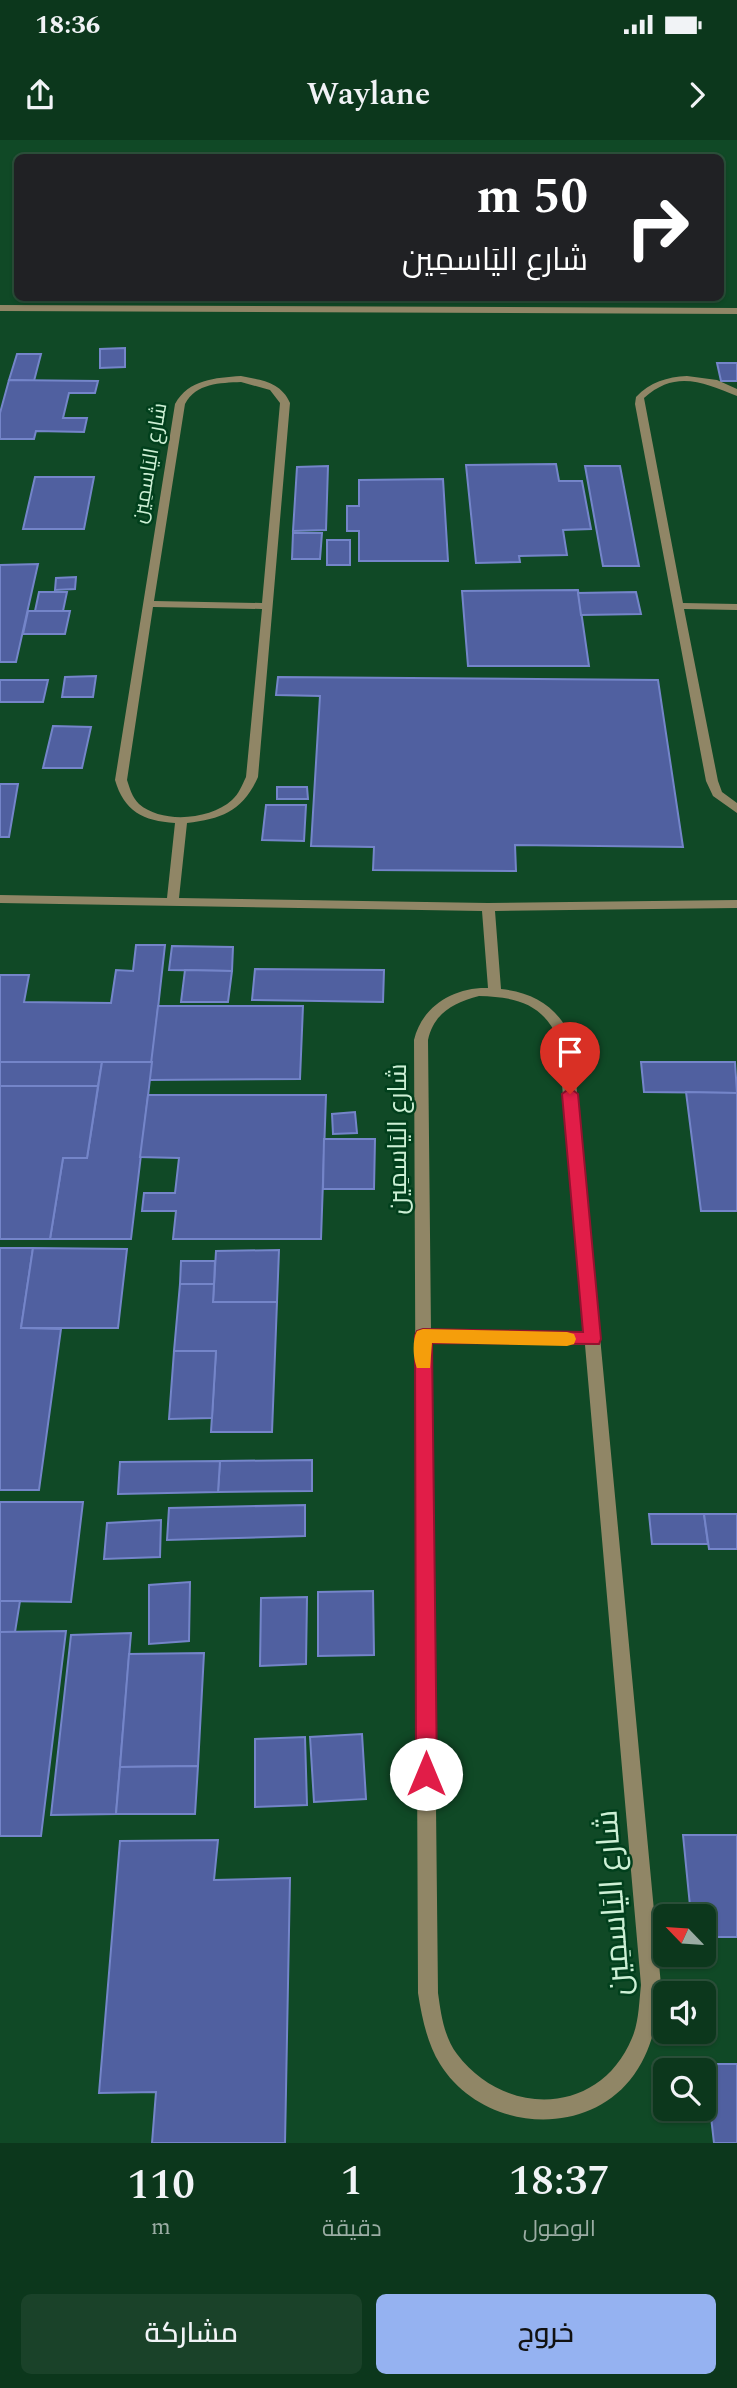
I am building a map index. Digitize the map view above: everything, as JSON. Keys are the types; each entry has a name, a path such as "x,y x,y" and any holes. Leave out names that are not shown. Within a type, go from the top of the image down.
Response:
{"street":[{"path":"0,308 737,311"},
{"name":"شارع اليَاسمِين","path":"241,379 278,390 285,403 267,606 252,777 241,798 231,807 216,814 181,820 143,813 129,803 122,792 121,780 182,397 199,385 241,379"},
{"path":"737,393 708,381 678,380 653,386 640,397 712,781 717,794 737,809"},
{"path":"148,604 267,606"},
{"path":"678,606 737,607"},
{"path":"173,900 181,820"},
{"path":"0,899 488,907 737,905"},
{"path":"488,907 495,992"},
{"name":"شارع اليَاسمِين","path":"495,992 518,995 536,1002 561,1025 565,1039 651,1985 648,2016 640,2046 625,2071 603,2093 576,2106 546,2112 509,2106 477,2089 450,2062 434,2029 428,1993 423,1027 431,1014 444,1003 460,996 495,992"},
{"path":"423,1336 593,1339"}],"building":[{"path":"125,348 125,367 100,368 100,349"},
{"path":"17,354 41,354 34,381 9,380"},
{"path":"717,363 737,363 737,381 721,381"},
{"path":"9,380 98,381 95,393 69,393 63,418 87,418 84,432 36,431 34,439 0,439 0,413"},
{"path":"556,464 559,481 582,481 591,529 563,530 567,555 519,556 520,562 476,563 466,465"},
{"path":"328,466 326,530 293,531 297,467"},
{"path":"585,466 620,466 639,566 603,566"},
{"path":"35,477 94,477 84,529 23,529"},
{"path":"443,479 448,561 359,561 359,531 347,531 347,506 359,506 359,480"},
{"path":"293,533 322,533 320,559 292,559"},
{"path":"327,540 350,540 350,565 327,565"},
{"path":"38,564 16,662 0,662 0,565"},
{"path":"76,577 75,589 55,590 56,578"},
{"path":"578,590 589,666 468,666 462,591"},
{"path":"39,592 67,592 63,611 35,611"},
{"path":"636,592 641,614 581,615 578,593"},
{"path":"28,611 70,611 65,634 23,634"},
{"path":"96,676 93,697 62,697 65,677"},
{"path":"278,677 658,680 683,847 515,845 516,871 373,870 374,847 311,846 320,696 276,695"},
{"path":"0,680 48,680 43,702 0,702"},
{"path":"53,726 91,727 82,768 43,768"},
{"path":"0,784 18,784 9,837 0,837"},
{"path":"277,787 307,787 308,799 277,799"},
{"path":"266,805 306,805 304,841 262,840"},
{"path":"136,945 165,945 152,1062 0,1062 0,975 29,975 24,1002 111,1003 116,970 133,971"},
{"path":"172,946 233,947 232,971 169,970"},
{"path":"255,969 384,970 383,1002 252,1000"},
{"path":"185,970 232,971 228,1002 181,1002"},
{"path":"158,1006 303,1006 300,1079 149,1080"},
{"path":"0,1062 102,1062 98,1086 0,1086"},
{"path":"102,1062 152,1062 131,1239 50,1239 63,1158 87,1158"},
{"path":"641,1062 735,1062 737,1093 644,1092"},
{"path":"0,1086 98,1086 87,1158 63,1158 50,1239 0,1239"},
{"path":"686,1092 737,1093 737,1211 701,1211"},
{"path":"148,1095 326,1095 321,1239 173,1239 176,1211 142,1211 144,1193 175,1193 179,1158 140,1157"},
{"path":"355,1112 357,1133 333,1134 332,1114"},
{"path":"324,1139 375,1139 374,1189 323,1189"},
{"path":"0,1248 33,1248 21,1328 61,1329 39,1490 0,1490"},
{"path":"33,1248 127,1249 118,1328 21,1328"},
{"path":"279,1250 277,1302 213,1302 216,1251"},
{"path":"181,1261 215,1261 214,1284 180,1284"},
{"path":"180,1284 214,1284 213,1302 277,1302 272,1432 211,1432 216,1351 174,1351"},
{"path":"174,1351 216,1351 212,1418 169,1419"},
{"path":"312,1460 312,1491 218,1492 220,1461"},
{"path":"220,1461 218,1492 118,1494 120,1462"},
{"path":"0,1502 83,1502 71,1602 0,1601"},
{"path":"305,1505 305,1536 167,1540 169,1508"},
{"path":"649,1514 704,1514 708,1544 652,1544"},
{"path":"704,1514 737,1514 737,1549 709,1549"},
{"path":"161,1520 160,1557 104,1559 107,1523"},
{"path":"190,1582 189,1641 149,1644 149,1585"},
{"path":"373,1591 374,1655 318,1656 318,1592"},
{"path":"307,1597 306,1664 260,1666 261,1598"},
{"path":"0,1601 20,1601 15,1632 0,1632"},
{"path":"66,1631 41,1836 0,1836 0,1632"},
{"path":"131,1633 116,1814 51,1815 71,1635"},
{"path":"204,1653 198,1766 120,1767 129,1654"},
{"path":"362,1734 366,1799 314,1802 310,1737"},
{"path":"305,1737 307,1805 255,1807 255,1739"},
{"path":"198,1766 195,1814 116,1814 120,1767"},
{"path":"683,1835 737,1835 737,1937 716,1937 716,1904 690,1904"},
{"path":"218,1840 214,1880 290,1878 285,2143 152,2143 156,2092 99,2093 120,1841"},
{"path":"716,2064 737,2064 737,2143 714,2143 711,2121 716,2121"}],"slow traffic":[{"path":"423,1363 423,1336 567,1339"}],"route":[{"path":"426,1774 423,1336 593,1339 570,1094"}]}
